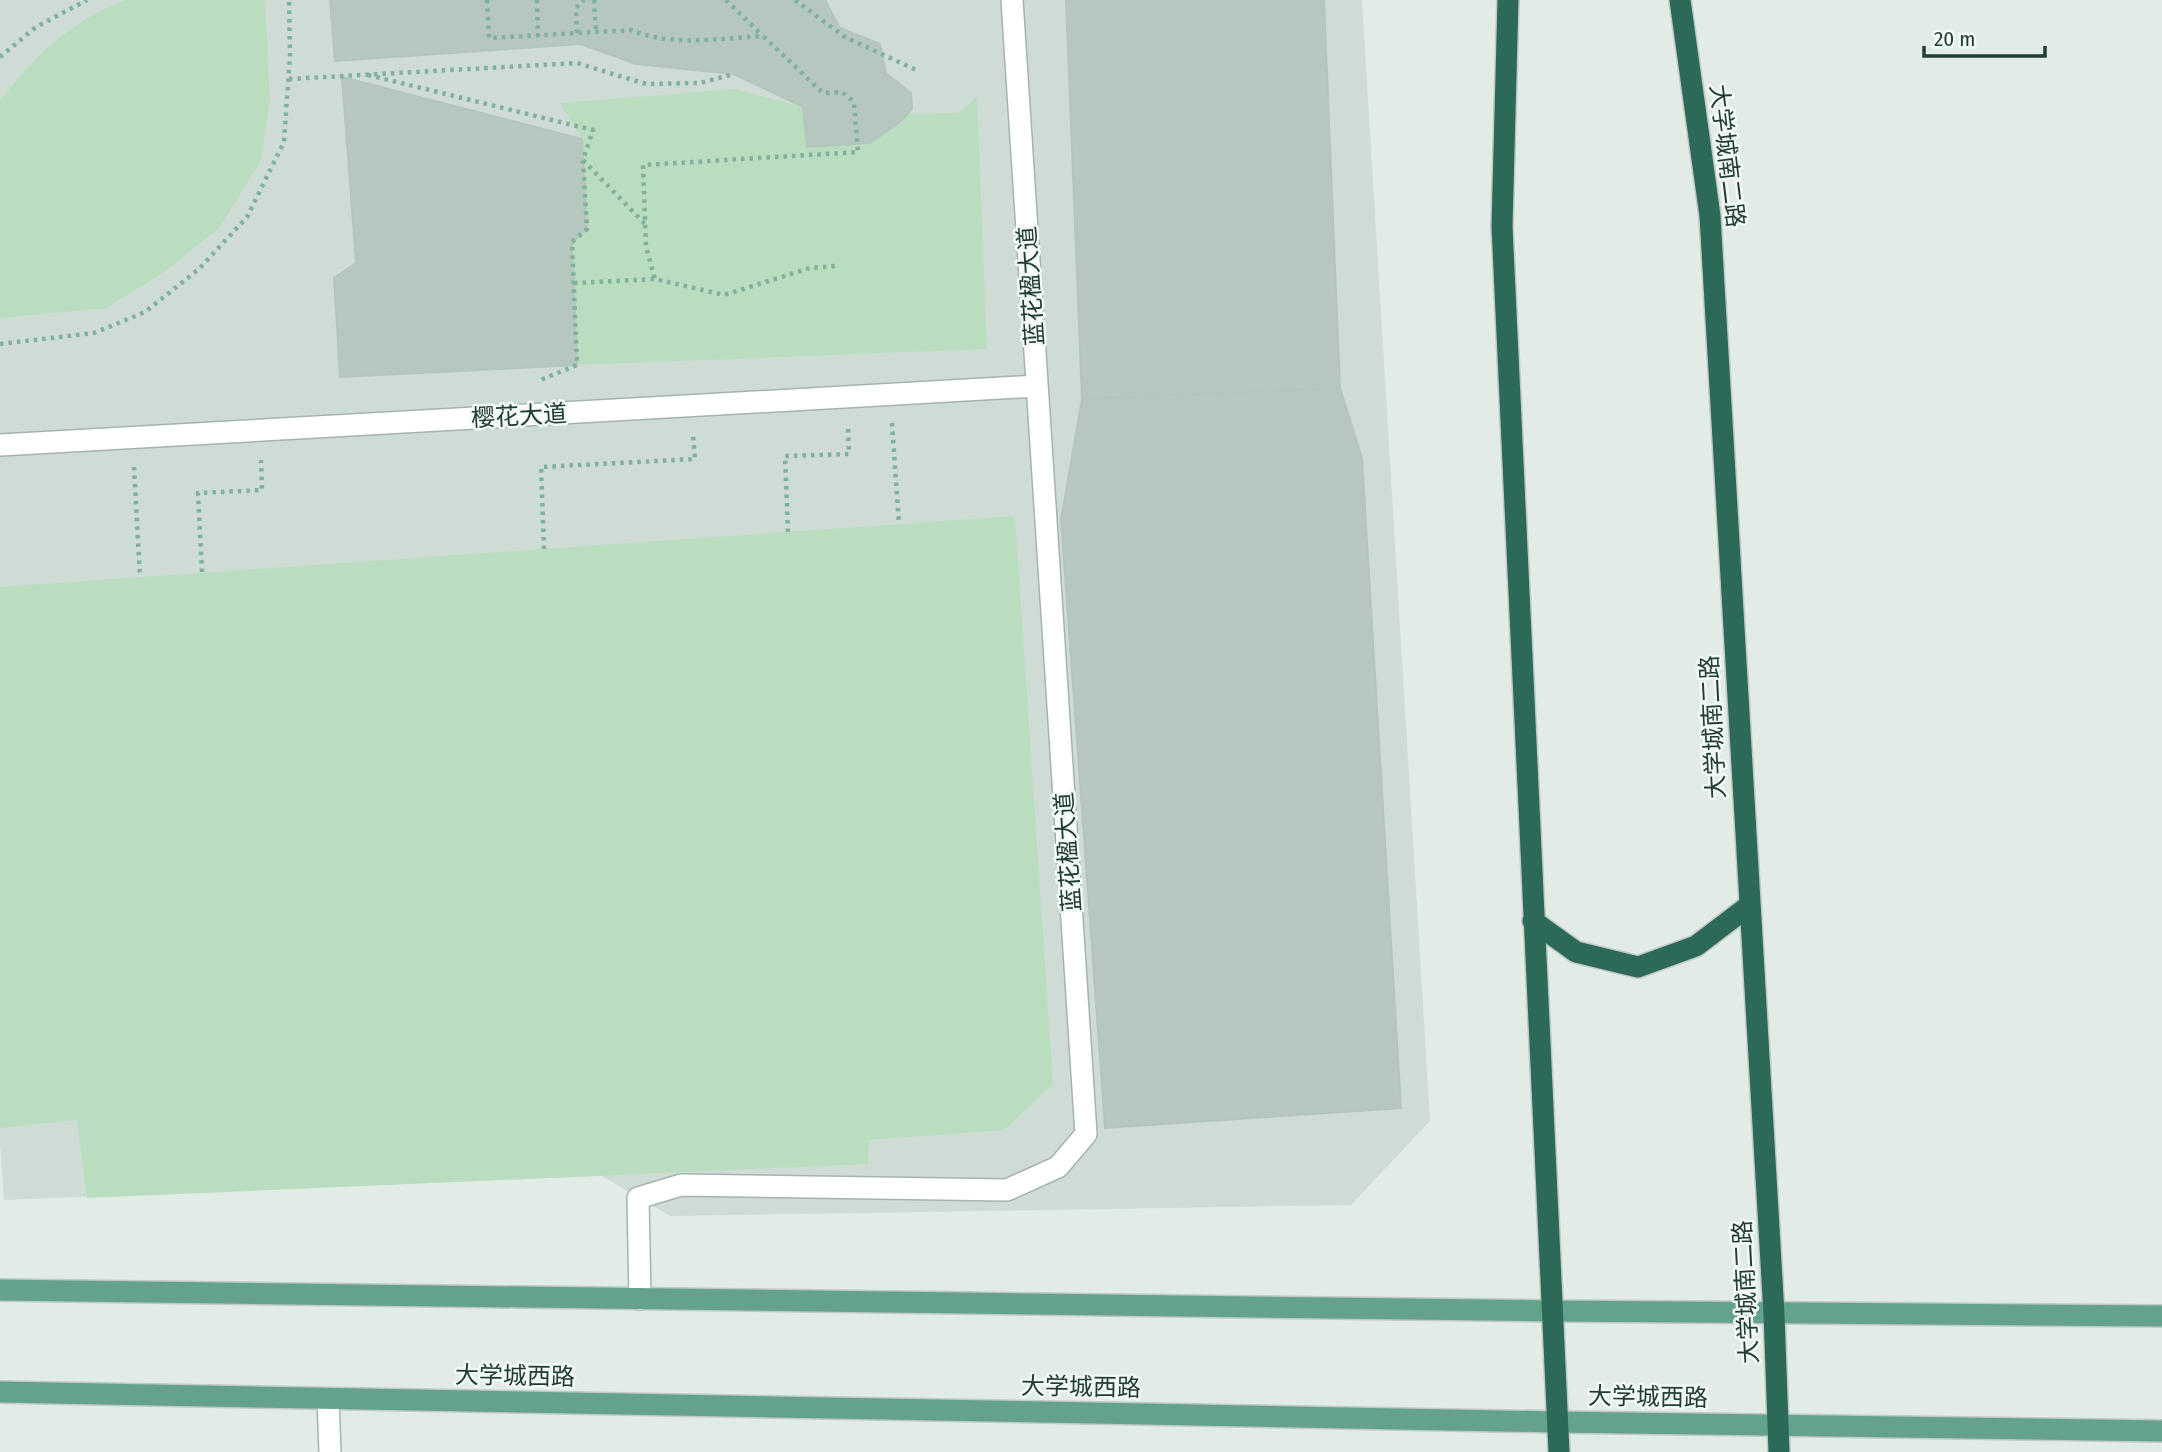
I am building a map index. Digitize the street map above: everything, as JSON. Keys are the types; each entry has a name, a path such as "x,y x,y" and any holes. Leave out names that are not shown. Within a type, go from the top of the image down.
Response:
{"highway":[{"path":"1508,0 1502,226 1559,1452"},
{"name":"大学城南二路","path":"1679,0 1710,216 1774,1314 1779,1452"},
{"path":"1533,922 1576,952 1638,967 1696,946 1750,905"}],"main road":[{"path":"0,1290 1774,1314 2162,1316"},
{"name":"大学城西路","path":"0,1391 1558,1422 2162,1431"}],"street":[{"name":"蓝花楹大道","path":"640,1299 638,1198 681,1185 1007,1190 1058,1167 1086,1134 1012,0"},
{"name":"樱花大道","path":"0,445 1037,386"},
{"path":"328,1399 330,1452"}],"path":[{"path":"0,57 36,27 86,0"},
{"path":"0,344 94,333 145,312 199,269 247,217 284,142 289,79 289,0"},
{"path":"488,0 489,38 632,30 646,37 675,39 763,36"},
{"path":"537,0 538,36"},
{"path":"577,33 576,8 584,0"},
{"path":"594,0 596,32"},
{"path":"655,279 646,247 643,165 858,152 854,102 842,92 823,93 726,0"},
{"path":"795,0 845,37 916,70"},
{"path":"289,79 577,63 646,84 700,83 734,74"},
{"path":"368,75 593,130 583,160 587,229 572,242 577,365 505,395 506,416"},
{"path":"583,160 646,224"},
{"path":"574,283 655,279 724,295 810,268 835,266"},
{"path":"890,394 899,524"},
{"path":"132,438 140,577"},
{"path":"788,532 785,456 849,454"},
{"path":"544,548 541,467 695,459"},
{"path":"202,572 198,493 262,490"}],"shaded area":[{"path":"0,0 1362,0 1430,1121 1351,1205 670,1216 602,1176 4,1200 0,1144"}],"green space":[{"path":"126,0 265,0 270,99 261,161 219,228 163,273 106,308 0,318 0,101 55,41 89,17"},
{"path":"735,89 803,107 807,147 870,143 907,114 959,113 977,96 987,349 577,365 572,242 587,228 582,139 560,103"},
{"path":"1015,516 1053,1084 1004,1130 869,1140 868,1164 87,1198 77,1120 0,1128 0,587"}],"building":[{"path":"330,0 825,0 840,28 880,44 886,73 911,93 912,109 900,122 870,143 807,147 803,107 734,74 636,64 581,44 335,61"},
{"path":"1066,0 1324,0 1340,388 1082,399"},
{"path":"342,77 582,139 587,229 572,242 577,365 340,377 334,278 356,263"},
{"path":"1340,388 1362,458 1401,1108 1105,1128 1061,520 1082,399"}]}
